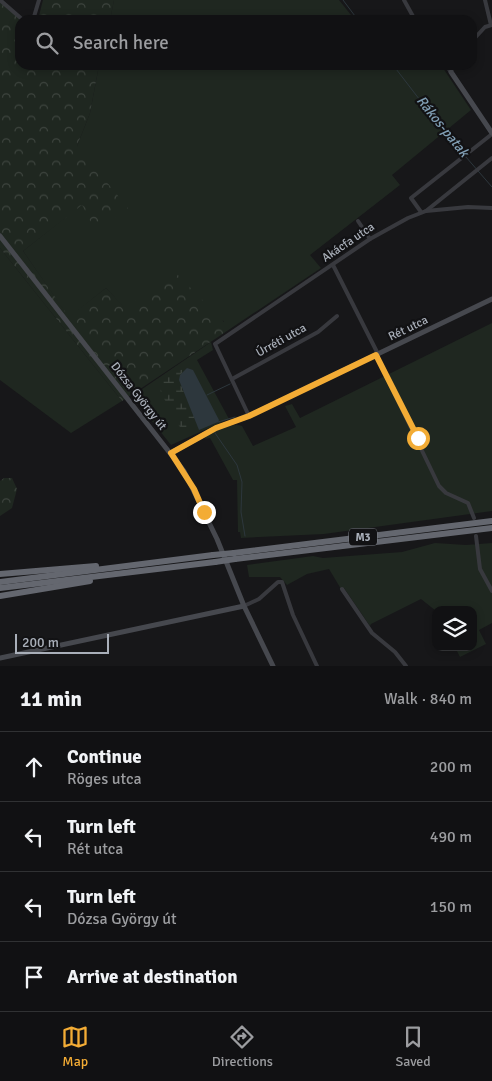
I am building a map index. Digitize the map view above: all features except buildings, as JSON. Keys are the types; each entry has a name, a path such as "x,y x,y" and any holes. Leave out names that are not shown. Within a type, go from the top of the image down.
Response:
{"highway":[{"name":"M3","path":"0,588 143,570 492,520"},
{"name":"M3","path":"235,556 492,528"},
{"name":"M3","path":"0,582 150,563 214,559"},
{"path":"0,574 150,563"},
{"path":"0,596 124,576 143,570"}],"street":[{"path":"0,0 17,15"},
{"path":"34,15 39,0"},
{"path":"404,0 413,15"},
{"path":"477,36 485,27 492,25 485,0"},
{"path":"451,72 492,134 411,198 423,212 468,207 492,208"},
{"name":"Akácfa utca","path":"232,379 215,344 370,239 423,212 492,158"},
{"path":"358,221 370,239"},
{"name":"Dózsa György út","path":"0,236 171,453 194,489 244,606 273,666"},
{"path":"333,265 439,486 446,493 466,502 472,510 474,518"},
{"name":"Rét utca","path":"171,453 216,428 249,416 492,299"},
{"name":"Úrréti utca","path":"232,379 318,332 337,316"},
{"path":"232,379 249,416"},
{"path":"476,536 480,569 492,590"},
{"path":"0,657 244,606 258,598 278,582 282,582 293,614 317,666"},
{"path":"342,589 372,632 396,652 406,666"},
{"path":"230,608 239,594"},
{"path":"230,608 248,614"}],"green space":[{"path":"43,0 114,0 111,15 39,15"},
{"path":"114,0 339,0 351,15 111,15"},
{"path":"0,2 17,15 15,15 15,70 98,70 90,113 77,146 128,208 96,232 82,205 23,251 69,317 106,288 126,309 172,269 224,322 224,333 122,401 0,248"},
{"path":"98,70 444,70 471,110 392,175 400,185 310,255 321,268 224,333 224,321 126,310 106,288 69,318 23,251 82,204 77,146 90,113"},
{"path":"0,248 122,401 71,433 0,380"},
{"path":"492,323 492,511 324,534 241,538 240,532 238,532 237,480 233,480 210,438 205,439 206,435 224,427 238,425 242,426 253,446 296,427 285,406 292,404 300,418"},
{"path":"211,342 213,350 197,360 229,419 171,445 132,396"},
{"path":"186,369 179,376 179,380 197,425 187,431 179,426 162,395 159,384 176,371"},
{"path":"4,478 12,478 17,489 12,508 0,516 0,481"},
{"path":"435,543 466,545 492,543 492,623 479,630 486,644 477,648 477,606 432,606 432,608 421,599 370,626 344,588 341,589 329,569 307,574 287,585 280,577 249,577 247,565 313,556 323,558 402,552"},
{"path":"457,651 472,651 460,657"}],"shaded area":[{"path":"187,368 193,370 219,420 199,430 179,380 180,375"}],"waterway":[{"name":"Rákos-patak","path":"343,0 354,15"},
{"name":"Rákos-patak","path":"397,70 446,134 492,187"},
{"path":"207,395 230,384"},
{"path":"239,417 246,414"},
{"path":"218,422 235,417"},
{"path":"215,433 237,465 242,482 241,512 245,536"}],"route":[{"path":"204,512 184,471 171,453 216,428 249,416 376,355 418,438"}]}
